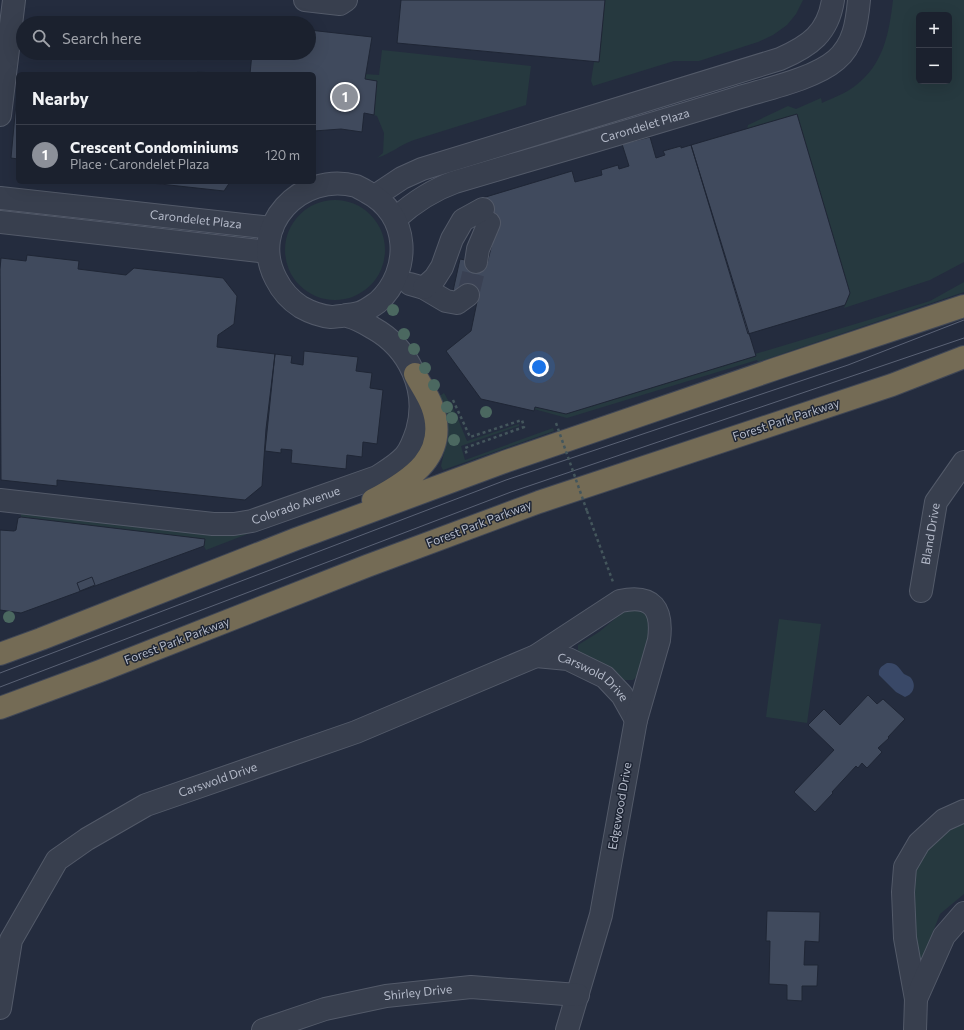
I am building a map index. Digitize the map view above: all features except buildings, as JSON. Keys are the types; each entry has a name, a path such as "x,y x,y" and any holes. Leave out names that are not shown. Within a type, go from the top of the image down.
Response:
{"highway":[{"path":"0,654 41,640 296,540 504,462 964,306"},
{"name":"Forest Park Parkway","path":"0,708 100,671 367,566 539,502 892,385 964,357"},
{"path":"892,385 964,368"},
{"path":"296,540 388,492 408,479 426,462 434,446 437,428 432,406 415,374"}],"street":[{"path":"0,116 14,0"},
{"path":"306,0 340,4 346,0"},
{"name":"Carondelet Plaza","path":"376,196 402,178 422,169 714,80 780,59 799,51 815,40 825,26 833,0"},
{"name":"Carondelet Plaza","path":"395,219 410,206 437,188 722,103 808,76 823,69 836,60 847,48 856,21 859,0"},
{"path":"714,80 722,103"},
{"path":"336,183 357,187 376,196 386,206 395,219 402,239 402,260 395,280 384,296 372,307 360,313 331,317 312,312 294,303 281,289 272,271 268,252 269,240 272,228 282,210 296,196 315,186 336,183"},
{"name":"Carondelet Plaza","path":"0,198 272,228"},
{"path":"117,235 120,211"},
{"path":"424,288 435,278 442,267 452,239 463,220 486,216 478,256 452,239"},
{"name":"Carondelet Plaza","path":"0,222 268,252"},
{"path":"395,280 424,288 446,301 457,303 468,295"},
{"name":"Colorado Avenue","path":"0,500 213,524 234,524 252,521 377,477 390,469 405,456 413,442 419,423 421,406 420,392 415,374 400,351 387,336 346,315"},
{"name":"Bland Drive","path":"921,591 936,502 964,462"},
{"name":"Carswold Drive","path":"0,1008 11,940 57,860 88,839 146,805 356,732 536,656 620,602 623,593"},
{"name":"Edgewood Drive","path":"567,1030 600,915 636,720 659,640 659,616 654,608 649,603 623,593"},
{"name":"Carswold Drive","path":"536,656 568,659 605,677 622,695 636,720"},
{"path":"915,1030 916,999 904,938 903,892 905,867 919,843 944,820 964,811"},
{"path":"916,999 944,936 964,913"},
{"name":"Shirley Drive","path":"271,1029 325,1009 386,996 471,987 578,995"}],"path":[{"path":"459,413 470,437 522,420 524,427 465,448 467,455"},
{"path":"549,426 556,423 609,570 623,593"}],"shaded area":[{"path":"605,0 803,0 796,14 787,25 773,35 758,42 699,61 674,61 593,86 591,81 594,62 599,62"},
{"path":"893,0 964,0 964,262 930,280 844,308 850,293 797,114 747,129 748,125 788,106 796,109 821,98 822,103 855,86 873,68 879,58 887,36"},
{"path":"382,50 531,66 526,105 414,140 377,158 383,153 384,133 377,116 374,115 377,81 365,79 365,74 379,75"},
{"path":"335,200 345,201 363,208 377,222 384,240 384,260 377,278 363,292 345,299 335,300 325,299 307,292 293,278 286,260 285,250 286,240 293,222 307,208 325,201"},
{"path":"964,282 964,292 758,362 757,360 567,418 534,409 535,407 566,414 756,356 755,354 930,301"},
{"path":"444,393 456,414 467,441 519,424 519,426 461,446 465,460 553,428 554,431 443,470 441,466 445,446 446,430 445,418 438,397"},
{"path":"348,495 206,550 204,546 205,539 21,517 21,512 214,531"},
{"path":"628,608 643,612 655,621 639,674 633,680 624,680 578,654 578,645 599,632"},
{"path":"779,619 821,624 807,723 766,717"},
{"path":"964,817 964,894 940,914 921,962 917,961 913,890 916,865 924,849"}],"water":[{"path":"887,663 895,664 904,674 910,677 914,686 911,694 905,697 896,692 879,675 882,666"}],"tunnel":[{"path":"468,295 476,262"}],"tram line":[{"path":"0,673 506,480 848,365 964,320"},
{"path":"0,687 511,492 964,338"}],"place":[{"name":"Crescent Condominiums","path":"345,97"}]}
